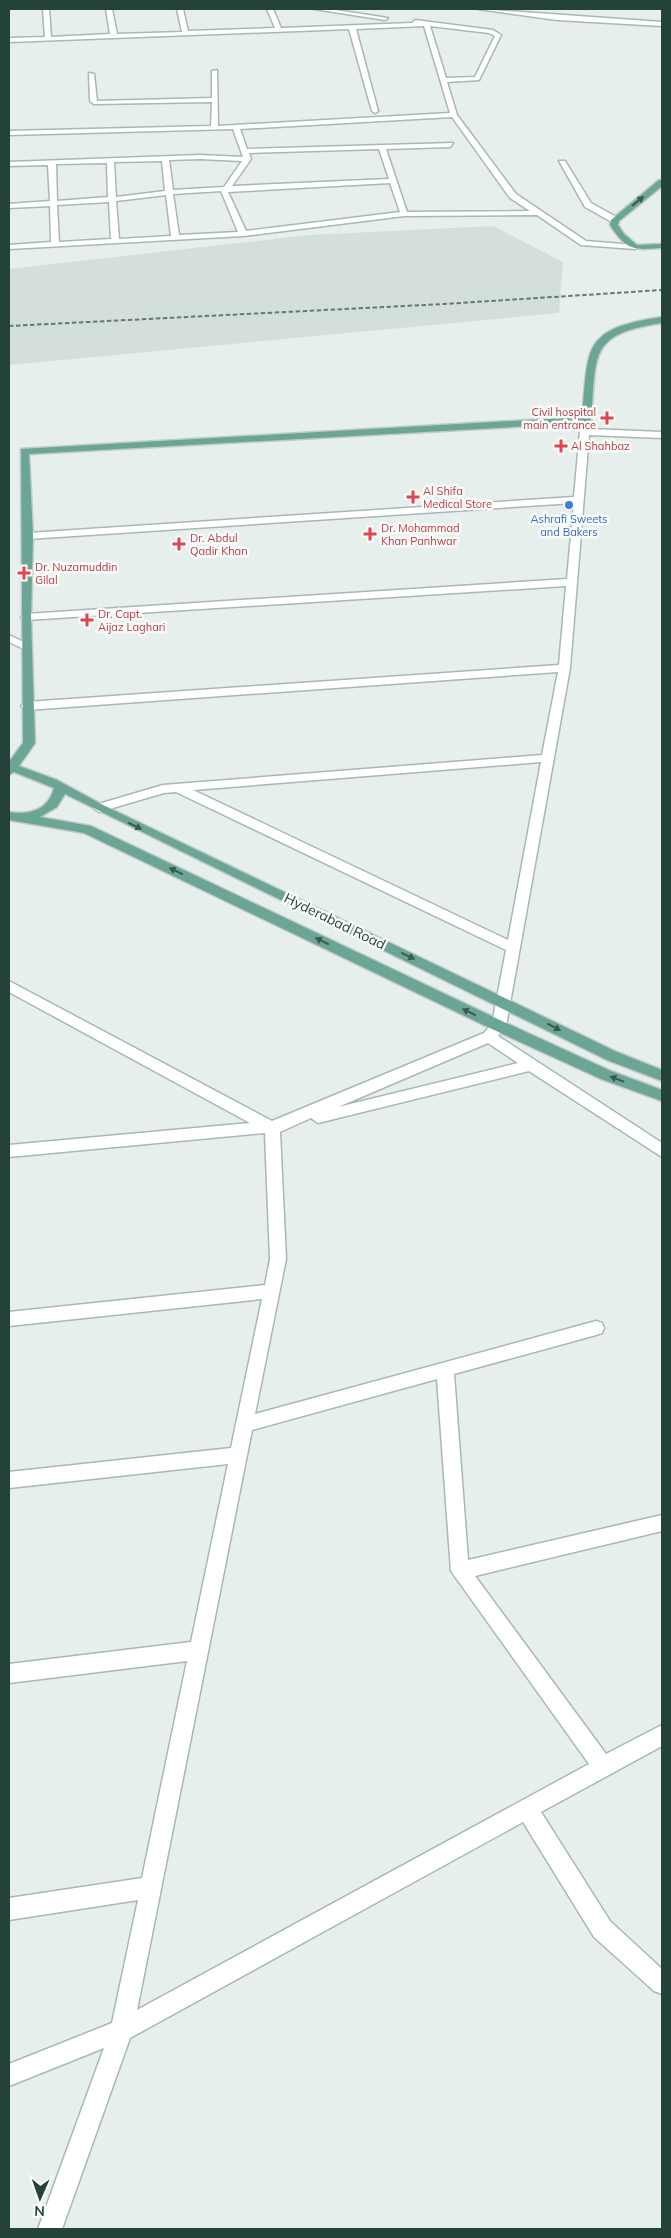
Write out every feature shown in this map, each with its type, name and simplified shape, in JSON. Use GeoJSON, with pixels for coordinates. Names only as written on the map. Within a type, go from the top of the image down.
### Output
{"type":"FeatureCollection","features":[{"type":"Feature","properties":{"kind":"main road"},"geometry":{"type":"LineString","coordinates":[[662,182],[615,220],[614,226],[634,247],[662,246]]}},
{"type":"Feature","properties":{"kind":"main road"},"geometry":{"type":"LineString","coordinates":[[10,768],[29,743],[26,647],[28,536],[20,451],[586,426],[593,353],[600,341],[619,330],[645,322],[662,320]]}},
{"type":"Feature","properties":{"kind":"main road","name":"Hyderabad Road"},"geometry":{"type":"LineString","coordinates":[[10,768],[53,783],[99,808],[504,1002],[612,1056],[662,1076]]}},
{"type":"Feature","properties":{"kind":"main road"},"geometry":{"type":"LineString","coordinates":[[9,823],[44,812],[58,800],[60,788]]}},
{"type":"Feature","properties":{"kind":"main road","name":"Hyderabad Road"},"geometry":{"type":"LineString","coordinates":[[9,816],[88,829],[494,1032],[662,1096]]}},
{"type":"Feature","properties":{"kind":"street"},"geometry":{"type":"LineString","coordinates":[[46,9],[48,38]]}},
{"type":"Feature","properties":{"kind":"street"},"geometry":{"type":"LineString","coordinates":[[110,9],[114,36]]}},
{"type":"Feature","properties":{"kind":"street"},"geometry":{"type":"LineString","coordinates":[[180,9],[185,33]]}},
{"type":"Feature","properties":{"kind":"street"},"geometry":{"type":"LineString","coordinates":[[270,9],[279,30]]}},
{"type":"Feature","properties":{"kind":"street"},"geometry":{"type":"LineString","coordinates":[[317,9],[491,31],[498,35],[477,79],[443,80]]}},
{"type":"Feature","properties":{"kind":"street"},"geometry":{"type":"LineString","coordinates":[[481,9],[557,18],[608,18],[662,24]]}},
{"type":"Feature","properties":{"kind":"street"},"geometry":{"type":"LineString","coordinates":[[9,40],[426,24]]}},
{"type":"Feature","properties":{"kind":"street"},"geometry":{"type":"LineString","coordinates":[[426,24],[454,115],[512,196],[584,243],[634,247]]}},
{"type":"Feature","properties":{"kind":"street"},"geometry":{"type":"LineString","coordinates":[[352,26],[376,111]]}},
{"type":"Feature","properties":{"kind":"street"},"geometry":{"type":"LineString","coordinates":[[215,70],[215,128]]}},
{"type":"Feature","properties":{"kind":"street"},"geometry":{"type":"LineString","coordinates":[[92,74],[93,101],[96,103],[215,100]]}},
{"type":"Feature","properties":{"kind":"street"},"geometry":{"type":"LineString","coordinates":[[9,133],[215,128],[454,115]]}},
{"type":"Feature","properties":{"kind":"street"},"geometry":{"type":"LineString","coordinates":[[236,127],[247,155]]}},
{"type":"Feature","properties":{"kind":"street"},"geometry":{"type":"LineString","coordinates":[[9,164],[450,145]]}},
{"type":"Feature","properties":{"kind":"street"},"geometry":{"type":"LineString","coordinates":[[382,147],[404,214]]}},
{"type":"Feature","properties":{"kind":"street"},"geometry":{"type":"LineString","coordinates":[[242,234],[224,192],[247,155]]}},
{"type":"Feature","properties":{"kind":"street"},"geometry":{"type":"LineString","coordinates":[[165,158],[175,238]]}},
{"type":"Feature","properties":{"kind":"street"},"geometry":{"type":"LineString","coordinates":[[110,160],[115,242]]}},
{"type":"Feature","properties":{"kind":"street"},"geometry":{"type":"LineString","coordinates":[[52,162],[55,245]]}},
{"type":"Feature","properties":{"kind":"street"},"geometry":{"type":"LineString","coordinates":[[562,164],[588,205],[615,220]]}},
{"type":"Feature","properties":{"kind":"street"},"geometry":{"type":"LineString","coordinates":[[9,206],[111,200],[168,192],[393,181]]}},
{"type":"Feature","properties":{"kind":"street"},"geometry":{"type":"LineString","coordinates":[[9,247],[242,234],[326,222],[404,214],[539,213]]}},
{"type":"Feature","properties":{"kind":"street"},"geometry":{"type":"LineString","coordinates":[[272,1128],[494,1032],[504,1002],[564,668],[586,426],[662,435]]}},
{"type":"Feature","properties":{"kind":"street"},"geometry":{"type":"LineString","coordinates":[[28,536],[579,500]]}},
{"type":"Feature","properties":{"kind":"street"},"geometry":{"type":"LineString","coordinates":[[26,617],[572,582]]}},
{"type":"Feature","properties":{"kind":"street"},"geometry":{"type":"LineString","coordinates":[[9,638],[26,647]]}},
{"type":"Feature","properties":{"kind":"street"},"geometry":{"type":"LineString","coordinates":[[27,706],[564,668]]}},
{"type":"Feature","properties":{"kind":"street"},"geometry":{"type":"LineString","coordinates":[[99,808],[163,790],[178,788],[548,758]]}},
{"type":"Feature","properties":{"kind":"street"},"geometry":{"type":"LineString","coordinates":[[178,788],[513,948]]}},
{"type":"Feature","properties":{"kind":"street"},"geometry":{"type":"LineString","coordinates":[[9,986],[272,1128]]}},
{"type":"Feature","properties":{"kind":"street"},"geometry":{"type":"LineString","coordinates":[[494,1032],[532,1065],[662,1151]]}},
{"type":"Feature","properties":{"kind":"street"},"geometry":{"type":"LineString","coordinates":[[9,1151],[272,1128],[532,1065]]}},
{"type":"Feature","properties":{"kind":"street"},"geometry":{"type":"LineString","coordinates":[[50,2229],[122,2030],[278,1259],[272,1128]]}},
{"type":"Feature","properties":{"kind":"street"},"geometry":{"type":"LineString","coordinates":[[9,1319],[271,1291]]}},
{"type":"Feature","properties":{"kind":"street"},"geometry":{"type":"LineString","coordinates":[[244,1424],[596,1328]]}},
{"type":"Feature","properties":{"kind":"street"},"geometry":{"type":"LineString","coordinates":[[445,1369],[460,1572],[603,1767]]}},
{"type":"Feature","properties":{"kind":"street"},"geometry":{"type":"LineString","coordinates":[[9,1480],[238,1455]]}},
{"type":"Feature","properties":{"kind":"street"},"geometry":{"type":"LineString","coordinates":[[460,1572],[662,1523]]}},
{"type":"Feature","properties":{"kind":"street"},"geometry":{"type":"LineString","coordinates":[[9,1673],[199,1650]]}},
{"type":"Feature","properties":{"kind":"street"},"geometry":{"type":"LineString","coordinates":[[9,2075],[122,2030],[662,1735]]}},
{"type":"Feature","properties":{"kind":"street"},"geometry":{"type":"LineString","coordinates":[[527,1809],[602,1929],[662,1983]]}},
{"type":"Feature","properties":{"kind":"street"},"geometry":{"type":"LineString","coordinates":[[9,1909],[150,1887]]}},
{"type":"Feature","properties":{"kind":"shaded area"},"geometry":{"type":"Polygon","coordinates":[[[493,226],[563,262],[559,313],[9,365],[9,269],[309,235],[493,226]]]}},
{"type":"Feature","properties":{"kind":"railway"},"geometry":{"type":"LineString","coordinates":[[9,326],[444,304],[662,290]]}},
{"type":"Feature","properties":{"kind":"place","name":"Civil hospital main entrance"},"geometry":{"type":"Point","coordinates":[607,418]}},
{"type":"Feature","properties":{"kind":"place","name":"Al Shahbaz"},"geometry":{"type":"Point","coordinates":[561,446]}},
{"type":"Feature","properties":{"kind":"place","name":"Al Shifa Medical Store"},"geometry":{"type":"Point","coordinates":[413,497]}},
{"type":"Feature","properties":{"kind":"place","name":"Ashrafi Sweets and Bakers"},"geometry":{"type":"Point","coordinates":[569,505]}},
{"type":"Feature","properties":{"kind":"place","name":"Dr. Mohammad Khan Panhwar"},"geometry":{"type":"Point","coordinates":[370,534]}},
{"type":"Feature","properties":{"kind":"place","name":"Dr. Abdul Qadir Khan"},"geometry":{"type":"Point","coordinates":[179,544]}},
{"type":"Feature","properties":{"kind":"place","name":"Dr. Nuzamuddin Gilal"},"geometry":{"type":"Point","coordinates":[24,573]}},
{"type":"Feature","properties":{"kind":"place","name":"Dr. Capt. Aijaz Laghari"},"geometry":{"type":"Point","coordinates":[87,620]}}]}
